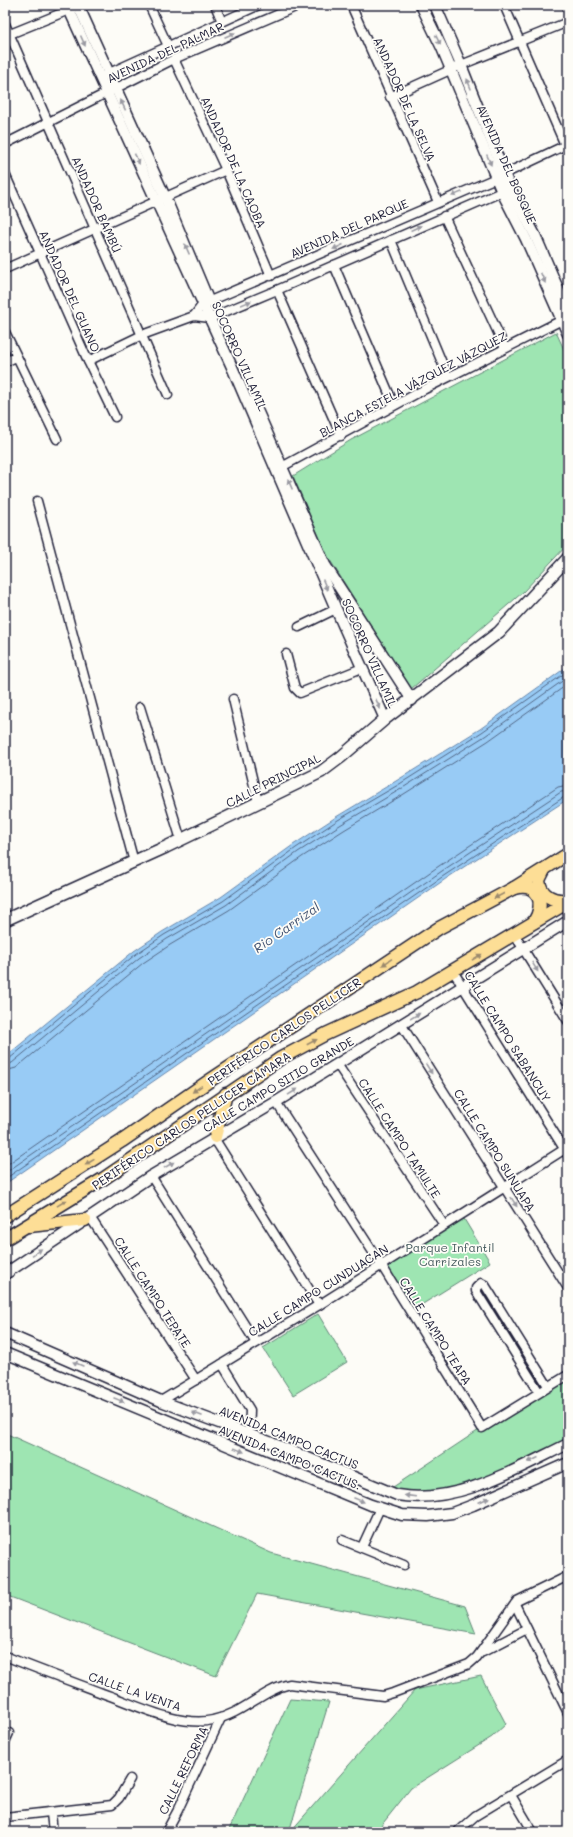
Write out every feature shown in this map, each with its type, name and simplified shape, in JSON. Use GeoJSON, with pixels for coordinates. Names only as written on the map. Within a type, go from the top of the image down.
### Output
{"type":"FeatureCollection","features":[{"type":"Feature","properties":{"kind":"main road","name":"CALLE PRINCIPAL"},"geometry":{"type":"LineString","coordinates":[[5,920],[134,862],[321,772],[341,757],[385,719],[412,700],[499,632],[568,558]]}},
{"type":"Feature","properties":{"kind":"main road","name":"PERIFÉRICO CARLOS PELLICER"},"geometry":{"type":"LineString","coordinates":[[5,1216],[122,1141],[209,1081],[439,928],[514,888],[568,854]]}},
{"type":"Feature","properties":{"kind":"main road"},"geometry":{"type":"LineString","coordinates":[[544,870],[539,880],[542,891],[553,899],[568,901]]}},
{"type":"Feature","properties":{"kind":"main road"},"geometry":{"type":"LineString","coordinates":[[514,888],[526,886],[534,891],[538,896],[540,901],[540,912],[534,922]]}},
{"type":"Feature","properties":{"kind":"main road","name":"PERIFÉRICO CARLOS PELLICER CÁMARA"},"geometry":{"type":"LineString","coordinates":[[5,1239],[103,1179],[226,1094],[282,1058],[326,1034],[417,992],[453,972],[568,901]]}},
{"type":"Feature","properties":{"kind":"main road"},"geometry":{"type":"LineString","coordinates":[[215,1138],[226,1094]]}},
{"type":"Feature","properties":{"kind":"main road"},"geometry":{"type":"LineString","coordinates":[[25,1226],[88,1219]]}},
{"type":"Feature","properties":{"kind":"street"},"geometry":{"type":"LineString","coordinates":[[149,5],[168,46]]}},
{"type":"Feature","properties":{"kind":"street"},"geometry":{"type":"LineString","coordinates":[[215,5],[222,22]]}},
{"type":"Feature","properties":{"kind":"street","name":"AVENIDA DEL PALMAR"},"geometry":{"type":"LineString","coordinates":[[104,75],[259,5]]}},
{"type":"Feature","properties":{"kind":"street","name":"AVENIDA DEL PALMAR"},"geometry":{"type":"LineString","coordinates":[[5,144],[174,59],[284,8],[300,5]]}},
{"type":"Feature","properties":{"kind":"street","name":"ANDADOR DE LA SELVA"},"geometry":{"type":"LineString","coordinates":[[351,5],[390,97],[438,202]]}},
{"type":"Feature","properties":{"kind":"street","name":"AVENIDA DEL BOSQUE"},"geometry":{"type":"LineString","coordinates":[[421,5],[501,176]]}},
{"type":"Feature","properties":{"kind":"street","name":"AVENIDA DEL BOSQUE"},"geometry":{"type":"LineString","coordinates":[[435,5],[461,65],[506,190],[535,235],[564,308],[568,334]]}},
{"type":"Feature","properties":{"kind":"street"},"geometry":{"type":"LineString","coordinates":[[504,5],[567,147]]}},
{"type":"Feature","properties":{"kind":"street"},"geometry":{"type":"LineString","coordinates":[[7,35],[73,7]]}},
{"type":"Feature","properties":{"kind":"street","name":"SOCORRO VILLAMIL"},"geometry":{"type":"LineString","coordinates":[[73,7],[161,199],[279,468],[325,564],[412,700]]}},
{"type":"Feature","properties":{"kind":"street"},"geometry":{"type":"LineString","coordinates":[[390,97],[451,69],[568,22]]}},
{"type":"Feature","properties":{"kind":"street","name":"ANDADOR BAMBÚ"},"geometry":{"type":"LineString","coordinates":[[5,24],[7,35],[48,123],[168,395]]}},
{"type":"Feature","properties":{"kind":"street","name":"ANDADOR DE LA CAOBA"},"geometry":{"type":"LineString","coordinates":[[174,59],[226,170],[271,276]]}},
{"type":"Feature","properties":{"kind":"street","name":"AVENIDA DEL PARQUE"},"geometry":{"type":"LineString","coordinates":[[206,303],[567,147]]}},
{"type":"Feature","properties":{"kind":"street"},"geometry":{"type":"LineString","coordinates":[[5,269],[226,170]]}},
{"type":"Feature","properties":{"kind":"street","name":"ANDADOR DEL GUANO"},"geometry":{"type":"LineString","coordinates":[[5,174],[88,361],[115,417]]}},
{"type":"Feature","properties":{"kind":"street"},"geometry":{"type":"LineString","coordinates":[[88,361],[142,335],[194,316],[212,317],[506,190]]}},
{"type":"Feature","properties":{"kind":"street"},"geometry":{"type":"LineString","coordinates":[[444,216],[505,348]]}},
{"type":"Feature","properties":{"kind":"street"},"geometry":{"type":"LineString","coordinates":[[391,240],[448,377]]}},
{"type":"Feature","properties":{"kind":"street"},"geometry":{"type":"LineString","coordinates":[[334,265],[394,406]]}},
{"type":"Feature","properties":{"kind":"street"},"geometry":{"type":"LineString","coordinates":[[277,290],[340,436]]}},
{"type":"Feature","properties":{"kind":"street"},"geometry":{"type":"LineString","coordinates":[[194,316],[206,303]]}},
{"type":"Feature","properties":{"kind":"street","name":"BLANCA ESTELA VÁZQUEZ VÁZQUEZ"},"geometry":{"type":"LineString","coordinates":[[279,468],[505,348],[564,308]]}},
{"type":"Feature","properties":{"kind":"street"},"geometry":{"type":"LineString","coordinates":[[5,332],[57,440]]}},
{"type":"Feature","properties":{"kind":"street"},"geometry":{"type":"LineString","coordinates":[[5,362],[16,357]]}},
{"type":"Feature","properties":{"kind":"street","name":"SOCORRO VILLAMIL"},"geometry":{"type":"LineString","coordinates":[[279,468],[336,610],[385,719]]}},
{"type":"Feature","properties":{"kind":"street"},"geometry":{"type":"LineString","coordinates":[[37,501],[134,862]]}},
{"type":"Feature","properties":{"kind":"street"},"geometry":{"type":"LineString","coordinates":[[298,627],[336,610]]}},
{"type":"Feature","properties":{"kind":"street"},"geometry":{"type":"LineString","coordinates":[[286,654],[295,688],[300,693],[362,668]]}},
{"type":"Feature","properties":{"kind":"street"},"geometry":{"type":"LineString","coordinates":[[233,699],[258,802]]}},
{"type":"Feature","properties":{"kind":"street"},"geometry":{"type":"LineString","coordinates":[[140,707],[180,840]]}},
{"type":"Feature","properties":{"kind":"street","name":"CALLE CAMPO SITIO GRANDE"},"geometry":{"type":"LineString","coordinates":[[5,1274],[150,1176],[276,1102],[568,921]]}},
{"type":"Feature","properties":{"kind":"street"},"geometry":{"type":"LineString","coordinates":[[514,934],[568,1021]]}},
{"type":"Feature","properties":{"kind":"street","name":"CALLE CAMPO SABANCUY"},"geometry":{"type":"LineString","coordinates":[[453,972],[567,1150]]}},
{"type":"Feature","properties":{"kind":"street","name":"CALLE CAMPO SUNUAPA"},"geometry":{"type":"LineString","coordinates":[[401,1024],[568,1288]]}},
{"type":"Feature","properties":{"kind":"street","name":"CALLE CAMPO TAMULTE"},"geometry":{"type":"LineString","coordinates":[[337,1064],[444,1225]]}},
{"type":"Feature","properties":{"kind":"street","name":"CALLE CAMPO TEAPA"},"geometry":{"type":"LineString","coordinates":[[276,1102],[382,1266],[482,1428],[568,1375]]}},
{"type":"Feature","properties":{"kind":"street"},"geometry":{"type":"LineString","coordinates":[[215,1138],[319,1305]]}},
{"type":"Feature","properties":{"kind":"street","name":"CALLE CAMPO CUNDUACAN"},"geometry":{"type":"LineString","coordinates":[[162,1401],[382,1266],[504,1187],[567,1150]]}},
{"type":"Feature","properties":{"kind":"street"},"geometry":{"type":"LineString","coordinates":[[150,1176],[256,1343]]}},
{"type":"Feature","properties":{"kind":"street","name":"CALLE CAMPO TEPATE"},"geometry":{"type":"LineString","coordinates":[[88,1219],[196,1380]]}},
{"type":"Feature","properties":{"kind":"street"},"geometry":{"type":"LineString","coordinates":[[539,1392],[476,1291],[476,1288],[479,1285],[485,1284],[548,1386]]}},
{"type":"Feature","properties":{"kind":"street","name":"AVENIDA CAMPO CACTUS"},"geometry":{"type":"LineString","coordinates":[[5,1333],[162,1401],[249,1434],[397,1494],[418,1497],[440,1496],[470,1488],[568,1444]]}},
{"type":"Feature","properties":{"kind":"street","name":"AVENIDA CAMPO CACTUS."},"geometry":{"type":"LineString","coordinates":[[5,1353],[380,1508],[402,1515],[428,1516],[452,1513],[568,1463]]}},
{"type":"Feature","properties":{"kind":"street"},"geometry":{"type":"LineString","coordinates":[[222,1364],[250,1410],[249,1434]]}},
{"type":"Feature","properties":{"kind":"street"},"geometry":{"type":"LineString","coordinates":[[362,1547],[380,1508]]}},
{"type":"Feature","properties":{"kind":"street"},"geometry":{"type":"LineString","coordinates":[[342,1540],[404,1565]]}},
{"type":"Feature","properties":{"kind":"street","name":"CALLE LA VENTA"},"geometry":{"type":"LineString","coordinates":[[5,1656],[179,1720],[206,1722],[222,1718],[245,1708],[276,1688],[290,1684],[383,1696],[393,1694],[463,1668],[474,1661],[515,1604],[568,1576]]}},
{"type":"Feature","properties":{"kind":"street"},"geometry":{"type":"LineString","coordinates":[[515,1604],[568,1713]]}},
{"type":"Feature","properties":{"kind":"street"},"geometry":{"type":"LineString","coordinates":[[480,1653],[527,1628]]}},
{"type":"Feature","properties":{"kind":"street","name":"CALLE REFORMA"},"geometry":{"type":"LineString","coordinates":[[166,1832],[184,1799],[222,1718]]}},
{"type":"Feature","properties":{"kind":"street"},"geometry":{"type":"LineString","coordinates":[[5,1742],[9,1733]]}},
{"type":"Feature","properties":{"kind":"street"},"geometry":{"type":"LineString","coordinates":[[457,1832],[475,1816],[568,1760]]}},
{"type":"Feature","properties":{"kind":"street"},"geometry":{"type":"LineString","coordinates":[[5,1817],[112,1806],[119,1798],[130,1780]]}},
{"type":"Feature","properties":{"kind":"street"},"geometry":{"type":"LineString","coordinates":[[511,1795],[533,1832]]}},
{"type":"Feature","properties":{"kind":"street"},"geometry":{"type":"LineString","coordinates":[[51,1813],[53,1832]]}},
{"type":"Feature","properties":{"kind":"green space"},"geometry":{"type":"Polygon","coordinates":[[[556,332],[568,358],[568,544],[523,592],[411,689],[328,557],[293,476],[351,440],[556,332]]]}},
{"type":"Feature","properties":{"kind":"green space","name":"Parque Infantil Carrizales"},"geometry":{"type":"Polygon","coordinates":[[[461,1214],[490,1262],[410,1312],[382,1266],[461,1214]]]}},
{"type":"Feature","properties":{"kind":"green space"},"geometry":{"type":"Polygon","coordinates":[[[318,1314],[347,1362],[293,1395],[263,1348],[318,1314]]]}},
{"type":"Feature","properties":{"kind":"green space"},"geometry":{"type":"Polygon","coordinates":[[[568,1375],[568,1443],[452,1494],[387,1491],[482,1428],[568,1375]]]}},
{"type":"Feature","properties":{"kind":"green space"},"geometry":{"type":"Polygon","coordinates":[[[5,1433],[271,1553],[465,1606],[476,1634],[257,1594],[216,1676],[5,1595],[5,1433]]]}},
{"type":"Feature","properties":{"kind":"green space"},"geometry":{"type":"Polygon","coordinates":[[[481,1676],[506,1724],[492,1737],[411,1788],[376,1832],[290,1832],[415,1690],[481,1676]]]}},
{"type":"Feature","properties":{"kind":"green space"},"geometry":{"type":"Polygon","coordinates":[[[290,1699],[329,1702],[289,1832],[228,1832],[290,1699]]]}},
{"type":"Feature","properties":{"kind":"water","name":"Rio Carrizal"},"geometry":{"type":"Polygon","coordinates":[[[568,666],[568,799],[447,878],[5,1184],[5,1057],[134,951],[162,932],[221,897],[293,845],[336,817],[480,729],[568,666]]]}}]}
